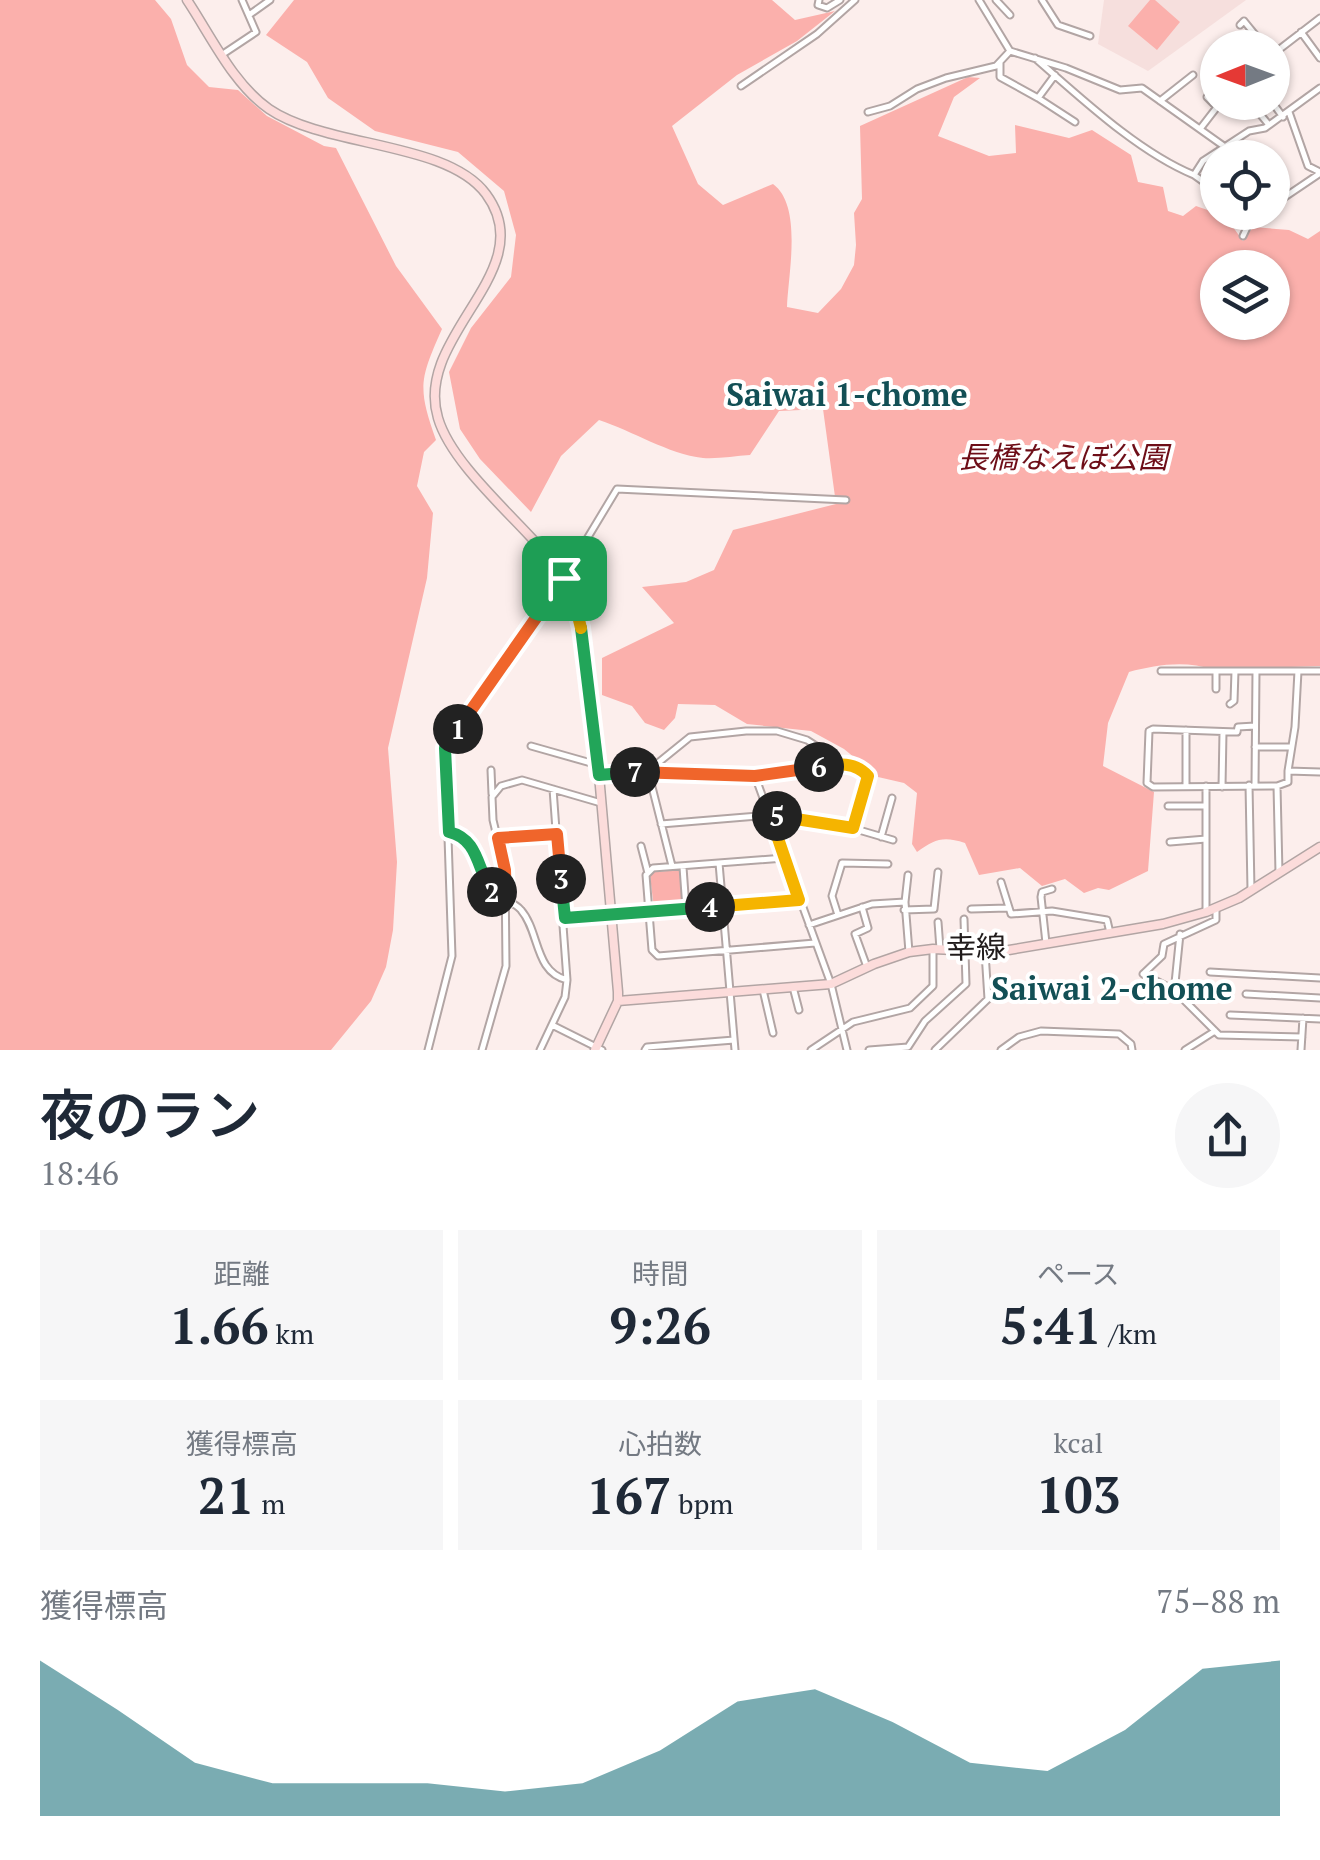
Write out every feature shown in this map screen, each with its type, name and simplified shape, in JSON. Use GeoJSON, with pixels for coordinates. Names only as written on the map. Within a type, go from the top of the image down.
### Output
{"type":"FeatureCollection","features":[{"type":"Feature","properties":{"kind":"street"},"geometry":{"type":"LineString","coordinates":[[187,0],[254,96],[288,120],[310,130],[348,137],[460,171],[485,192],[497,216],[498,256],[486,284],[440,361],[434,387],[436,414],[448,442],[564,578],[574,600],[582,636],[602,803],[618,1000],[598,1049],[552,1025]]}},
{"type":"Feature","properties":{"kind":"street"},"geometry":{"type":"LineString","coordinates":[[223,54],[256,32],[242,0]]}},
{"type":"Feature","properties":{"kind":"street"},"geometry":{"type":"LineString","coordinates":[[250,15],[270,0]]}},
{"type":"Feature","properties":{"kind":"street"},"geometry":{"type":"LineString","coordinates":[[819,0],[818,5],[826,8],[840,0]]}},
{"type":"Feature","properties":{"kind":"street"},"geometry":{"type":"LineString","coordinates":[[742,86],[817,34],[855,0]]}},
{"type":"Feature","properties":{"kind":"street"},"geometry":{"type":"LineString","coordinates":[[979,0],[1010,51],[1120,90],[1142,88],[1216,140]]}},
{"type":"Feature","properties":{"kind":"street"},"geometry":{"type":"LineString","coordinates":[[996,0],[1010,15]]}},
{"type":"Feature","properties":{"kind":"street"},"geometry":{"type":"LineString","coordinates":[[1043,0],[1058,26],[1090,36]]}},
{"type":"Feature","properties":{"kind":"street"},"geometry":{"type":"LineString","coordinates":[[1290,41],[1320,18]]}},
{"type":"Feature","properties":{"kind":"street"},"geometry":{"type":"LineString","coordinates":[[1240,25],[1244,22],[1251,30]]}},
{"type":"Feature","properties":{"kind":"street"},"geometry":{"type":"LineString","coordinates":[[1302,32],[1320,58]]}},
{"type":"Feature","properties":{"kind":"street"},"geometry":{"type":"LineString","coordinates":[[868,112],[890,106],[946,78],[1000,63],[1010,51]]}},
{"type":"Feature","properties":{"kind":"street"},"geometry":{"type":"LineString","coordinates":[[1035,58],[1166,161],[1200,179]]}},
{"type":"Feature","properties":{"kind":"street"},"geometry":{"type":"LineString","coordinates":[[1000,63],[1000,77],[1075,122]]}},
{"type":"Feature","properties":{"kind":"street"},"geometry":{"type":"LineString","coordinates":[[1038,98],[1054,75]]}},
{"type":"Feature","properties":{"kind":"street"},"geometry":{"type":"LineString","coordinates":[[1160,101],[1192,75]]}},
{"type":"Feature","properties":{"kind":"street"},"geometry":{"type":"LineString","coordinates":[[1290,111],[1320,88]]}},
{"type":"Feature","properties":{"kind":"street"},"geometry":{"type":"LineString","coordinates":[[1200,129],[1207,120]]}},
{"type":"Feature","properties":{"kind":"street"},"geometry":{"type":"LineString","coordinates":[[1265,120],[1270,126]]}},
{"type":"Feature","properties":{"kind":"street"},"geometry":{"type":"LineString","coordinates":[[1235,140],[1278,120]]}},
{"type":"Feature","properties":{"kind":"street"},"geometry":{"type":"LineString","coordinates":[[1289,120],[1308,166],[1320,173],[1290,193]]}},
{"type":"Feature","properties":{"kind":"street"},"geometry":{"type":"LineString","coordinates":[[1194,175],[1200,166]]}},
{"type":"Feature","properties":{"kind":"street"},"geometry":{"type":"LineString","coordinates":[[1243,236],[1246,230]]}},
{"type":"Feature","properties":{"kind":"street"},"geometry":{"type":"LineString","coordinates":[[428,1050],[452,956],[445,748],[564,578],[618,489],[846,500]]}},
{"type":"Feature","properties":{"kind":"street"},"geometry":{"type":"LineString","coordinates":[[1161,670],[1320,671]]}},
{"type":"Feature","properties":{"kind":"street"},"geometry":{"type":"LineString","coordinates":[[1216,671],[1216,689]]}},
{"type":"Feature","properties":{"kind":"street"},"geometry":{"type":"LineString","coordinates":[[1230,704],[1234,701],[1236,671]]}},
{"type":"Feature","properties":{"kind":"street"},"geometry":{"type":"LineString","coordinates":[[1251,890],[1256,671]]}},
{"type":"Feature","properties":{"kind":"street"},"geometry":{"type":"LineString","coordinates":[[1255,726],[1238,726],[1237,732],[1149,731],[1147,783],[1153,787],[1222,787],[1278,786],[1288,782],[1298,671]]}},
{"type":"Feature","properties":{"kind":"street"},"geometry":{"type":"LineString","coordinates":[[1186,730],[1186,786]]}},
{"type":"Feature","properties":{"kind":"street"},"geometry":{"type":"LineString","coordinates":[[648,771],[690,737],[777,731],[807,740],[868,776],[853,828]]}},
{"type":"Feature","properties":{"kind":"street"},"geometry":{"type":"LineString","coordinates":[[1222,787],[1223,732]]}},
{"type":"Feature","properties":{"kind":"street"},"geometry":{"type":"LineString","coordinates":[[531,746],[598,770],[755,776],[843,763]]}},
{"type":"Feature","properties":{"kind":"street"},"geometry":{"type":"LineString","coordinates":[[1255,747],[1290,747]]}},
{"type":"Feature","properties":{"kind":"street"},"geometry":{"type":"LineString","coordinates":[[482,1050],[506,966],[505,870],[491,770]]}},
{"type":"Feature","properties":{"kind":"street"},"geometry":{"type":"LineString","coordinates":[[648,771],[672,866]]}},
{"type":"Feature","properties":{"kind":"street"},"geometry":{"type":"LineString","coordinates":[[1288,771],[1320,772]]}},
{"type":"Feature","properties":{"kind":"street"},"geometry":{"type":"LineString","coordinates":[[755,776],[832,984],[847,1050]]}},
{"type":"Feature","properties":{"kind":"street"},"geometry":{"type":"LineString","coordinates":[[492,797],[512,780],[602,803]]}},
{"type":"Feature","properties":{"kind":"street"},"geometry":{"type":"LineString","coordinates":[[1206,786],[1206,912]]}},
{"type":"Feature","properties":{"kind":"street"},"geometry":{"type":"LineString","coordinates":[[1278,786],[1278,872]]}},
{"type":"Feature","properties":{"kind":"street"},"geometry":{"type":"LineString","coordinates":[[540,1050],[564,998],[567,980],[553,789]]}},
{"type":"Feature","properties":{"kind":"street"},"geometry":{"type":"LineString","coordinates":[[881,837],[892,798]]}},
{"type":"Feature","properties":{"kind":"street"},"geometry":{"type":"LineString","coordinates":[[1168,806],[1206,806]]}},
{"type":"Feature","properties":{"kind":"street"},"geometry":{"type":"LineString","coordinates":[[661,824],[770,815],[853,828],[893,840]]}},
{"type":"Feature","properties":{"kind":"street"},"geometry":{"type":"LineString","coordinates":[[449,832],[471,844],[488,889],[522,911],[550,972],[567,980]]}},
{"type":"Feature","properties":{"kind":"street"},"geometry":{"type":"LineString","coordinates":[[498,838],[557,834]]}},
{"type":"Feature","properties":{"kind":"street"},"geometry":{"type":"LineString","coordinates":[[1170,842],[1206,840]]}},
{"type":"Feature","properties":{"kind":"street"},"geometry":{"type":"LineString","coordinates":[[641,846],[648,872],[652,950],[658,956],[815,943]]}},
{"type":"Feature","properties":{"kind":"street","name":"幸線"},"geometry":{"type":"LineString","coordinates":[[618,1000],[832,984],[909,952],[985,952],[1174,922],[1216,908],[1320,847]]}},
{"type":"Feature","properties":{"kind":"street"},"geometry":{"type":"LineString","coordinates":[[648,872],[672,866],[784,858]]}},
{"type":"Feature","properties":{"kind":"street"},"geometry":{"type":"LineString","coordinates":[[719,863],[735,1050]]}},
{"type":"Feature","properties":{"kind":"street"},"geometry":{"type":"LineString","coordinates":[[838,915],[832,896],[842,863],[888,864]]}},
{"type":"Feature","properties":{"kind":"street"},"geometry":{"type":"LineString","coordinates":[[683,866],[686,909]]}},
{"type":"Feature","properties":{"kind":"street"},"geometry":{"type":"LineString","coordinates":[[809,925],[862,907],[934,909],[938,872]]}},
{"type":"Feature","properties":{"kind":"street"},"geometry":{"type":"LineString","coordinates":[[908,876],[905,906],[909,952]]}},
{"type":"Feature","properties":{"kind":"street"},"geometry":{"type":"LineString","coordinates":[[1001,882],[1011,914],[1044,911],[1107,920],[1110,933]]}},
{"type":"Feature","properties":{"kind":"street"},"geometry":{"type":"LineString","coordinates":[[1046,943],[1042,892],[1052,889]]}},
{"type":"Feature","properties":{"kind":"street"},"geometry":{"type":"LineString","coordinates":[[565,918],[799,900]]}},
{"type":"Feature","properties":{"kind":"street"},"geometry":{"type":"LineString","coordinates":[[862,907],[868,928],[855,934],[867,967]]}},
{"type":"Feature","properties":{"kind":"street"},"geometry":{"type":"LineString","coordinates":[[971,909],[1008,908]]}},
{"type":"Feature","properties":{"kind":"street"},"geometry":{"type":"LineString","coordinates":[[1216,908],[1216,920],[1164,944],[1162,956],[1143,974],[1174,990],[1219,1036],[1302,1037]]}},
{"type":"Feature","properties":{"kind":"street"},"geometry":{"type":"LineString","coordinates":[[869,1050],[908,1048],[925,1021],[966,984],[964,919]]}},
{"type":"Feature","properties":{"kind":"street"},"geometry":{"type":"LineString","coordinates":[[812,1050],[841,1028],[910,1008],[933,986],[938,922]]}},
{"type":"Feature","properties":{"kind":"street"},"geometry":{"type":"LineString","coordinates":[[1175,983],[1180,934]]}},
{"type":"Feature","properties":{"kind":"street"},"geometry":{"type":"LineString","coordinates":[[936,1050],[988,999],[985,952]]}},
{"type":"Feature","properties":{"kind":"street"},"geometry":{"type":"LineString","coordinates":[[1210,972],[1320,978]]}},
{"type":"Feature","properties":{"kind":"street"},"geometry":{"type":"LineString","coordinates":[[793,988],[799,1010]]}},
{"type":"Feature","properties":{"kind":"street"},"geometry":{"type":"LineString","coordinates":[[763,990],[773,1034]]}},
{"type":"Feature","properties":{"kind":"street"},"geometry":{"type":"LineString","coordinates":[[1246,994],[1320,998]]}},
{"type":"Feature","properties":{"kind":"street"},"geometry":{"type":"LineString","coordinates":[[1230,1014],[1320,1019]]}},
{"type":"Feature","properties":{"kind":"street"},"geometry":{"type":"LineString","coordinates":[[1301,1050],[1303,1018]]}},
{"type":"Feature","properties":{"kind":"street"},"geometry":{"type":"LineString","coordinates":[[1002,1050],[1019,1036],[1042,1031],[1118,1034],[1131,1044],[1132,1050]]}},
{"type":"Feature","properties":{"kind":"street"},"geometry":{"type":"LineString","coordinates":[[1186,1050],[1215,1031]]}},
{"type":"Feature","properties":{"kind":"street"},"geometry":{"type":"LineString","coordinates":[[645,1050],[734,1040]]}},
{"type":"Feature","properties":{"kind":"shaded area"},"geometry":{"type":"Polygon","coordinates":[[[1104,0],[1246,0],[1148,71],[1098,44],[1104,0]]]}},
{"type":"Feature","properties":{"kind":"green space"},"geometry":{"type":"Polygon","coordinates":[[[0,0],[155,0],[171,19],[187,65],[209,87],[238,90],[267,116],[324,146],[336,148],[396,266],[442,329],[424,383],[436,440],[424,452],[417,486],[433,513],[427,578],[388,748],[397,862],[393,930],[386,967],[371,1001],[331,1050],[0,1050],[0,0]]]}},
{"type":"Feature","properties":{"kind":"green space","name":"長橋なえぼ公園"},"geometry":{"type":"Polygon","coordinates":[[[294,0],[772,0],[795,20],[835,11],[797,41],[737,75],[672,126],[698,184],[723,205],[773,184],[782,194],[788,208],[792,242],[787,307],[818,313],[841,289],[854,265],[854,213],[862,199],[860,126],[968,77],[980,78],[954,97],[938,136],[989,156],[1016,153],[1015,125],[1069,138],[1092,130],[1131,155],[1138,182],[1163,187],[1168,211],[1183,216],[1196,206],[1200,207],[1200,230],[1235,230],[1243,241],[1251,230],[1289,230],[1308,239],[1320,231],[1320,666],[1213,670],[1171,665],[1129,672],[1108,723],[1103,766],[1154,792],[1148,871],[1109,890],[1098,888],[1084,893],[1065,879],[1042,886],[1020,868],[979,875],[965,843],[957,841],[940,840],[917,852],[912,844],[917,793],[904,783],[878,777],[844,749],[811,731],[747,724],[715,705],[678,704],[675,718],[664,730],[645,723],[632,706],[602,695],[602,658],[674,623],[642,587],[686,582],[714,570],[733,530],[836,504],[823,409],[779,411],[750,455],[715,458],[677,452],[599,420],[561,456],[531,512],[480,459],[460,429],[449,372],[471,328],[511,277],[516,235],[504,191],[458,152],[375,131],[328,98],[307,62],[266,35],[294,0]]]}},
{"type":"Feature","properties":{"kind":"green space"},"geometry":{"type":"Polygon","coordinates":[[[1150,0],[1180,22],[1157,50],[1128,26],[1150,0]]]}},
{"type":"Feature","properties":{"kind":"green space"},"geometry":{"type":"Polygon","coordinates":[[[681,870],[682,905],[654,908],[650,876],[654,872],[681,870]]]}},
{"type":"Feature","properties":{"kind":"district","name":"Saiwai 1-chome"},"geometry":{"type":"Point","coordinates":[847,395]}},
{"type":"Feature","properties":{"kind":"district","name":"Saiwai 2-chome"},"geometry":{"type":"Point","coordinates":[1112,989]}},
{"type":"Feature","properties":{"kind":"route"},"geometry":{"type":"LineString","coordinates":[[564,578],[574,600],[582,636],[599,775],[648,771],[755,776],[843,763],[866,772],[868,781],[853,828],[770,815],[799,900],[565,918],[557,834],[498,838],[506,900],[488,889],[471,844],[449,832],[445,748],[564,578]]}}]}
